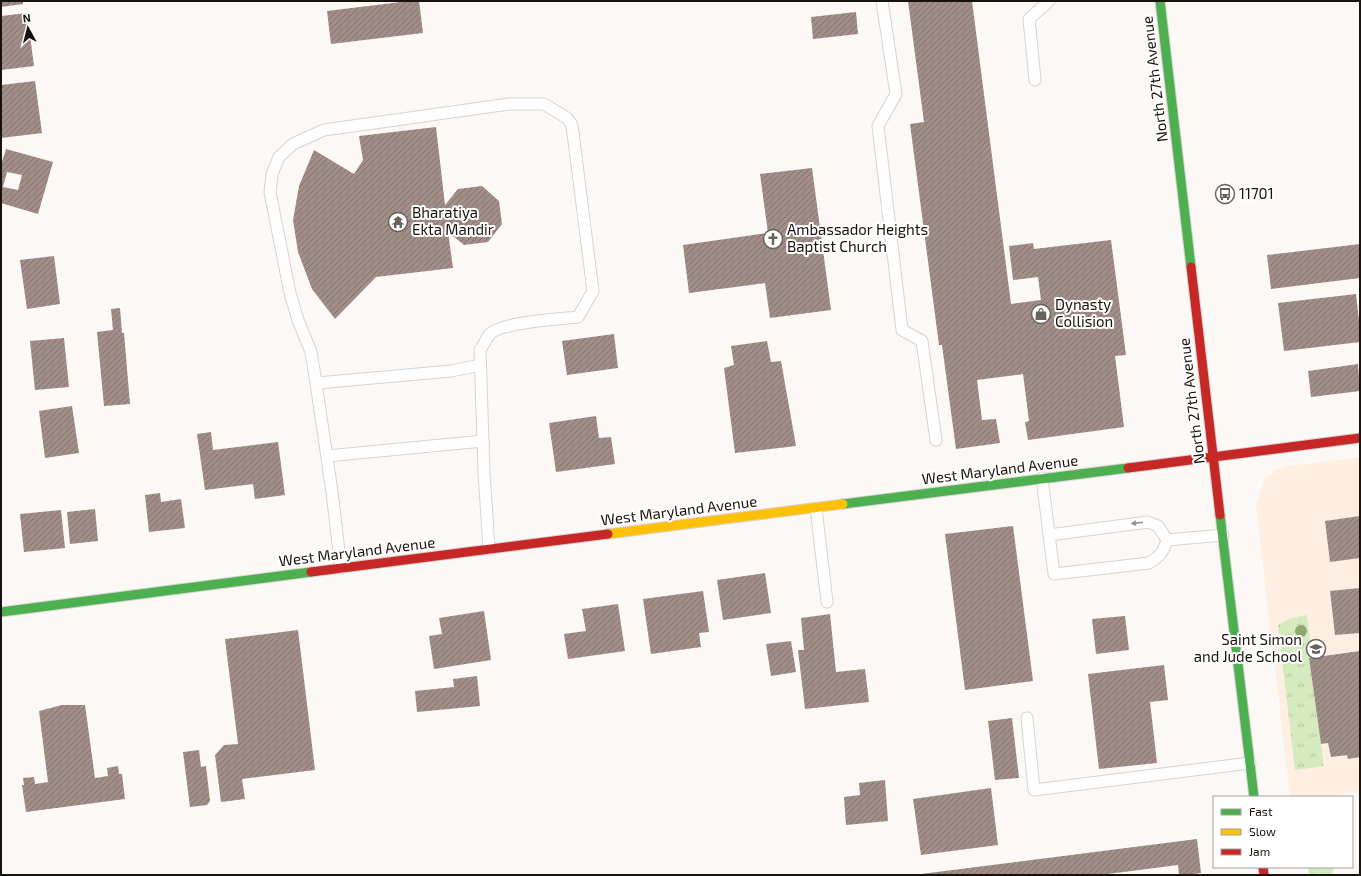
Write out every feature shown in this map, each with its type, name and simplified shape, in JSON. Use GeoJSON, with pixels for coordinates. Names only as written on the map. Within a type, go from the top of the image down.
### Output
{"type":"FeatureCollection","features":[{"type":"Feature","properties":{"kind":"street","name":"North 27th Avenue"},"geometry":{"type":"LineString","coordinates":[[1160,1],[1254,796]]}},
{"type":"Feature","properties":{"kind":"street","name":"West Maryland Avenue"},"geometry":{"type":"LineString","coordinates":[[1,612],[1360,438]]}},
{"type":"Feature","properties":{"kind":"lane"},"geometry":{"type":"LineString","coordinates":[[882,1],[896,94],[878,126],[902,330],[922,341],[936,440]]}},
{"type":"Feature","properties":{"kind":"lane"},"geometry":{"type":"LineString","coordinates":[[1034,80],[1029,19],[1049,1]]}},
{"type":"Feature","properties":{"kind":"lane"},"geometry":{"type":"LineString","coordinates":[[341,568],[317,383],[310,352],[290,293],[270,192],[272,174],[279,157],[293,144],[324,130],[509,104],[544,104],[567,118],[572,125],[594,291],[578,317],[522,323],[502,328],[490,334],[480,350],[488,549]]}},
{"type":"Feature","properties":{"kind":"lane"},"geometry":{"type":"LineString","coordinates":[[317,383],[451,371],[480,365]]}},
{"type":"Feature","properties":{"kind":"lane"},"geometry":{"type":"LineString","coordinates":[[327,456],[483,441]]}},
{"type":"Feature","properties":{"kind":"lane"},"geometry":{"type":"LineString","coordinates":[[1042,478],[1049,535],[1054,574],[1149,563],[1164,552],[1167,540],[1158,526],[1148,522],[1049,535]]}},
{"type":"Feature","properties":{"kind":"lane"},"geometry":{"type":"LineString","coordinates":[[816,508],[827,602]]}},
{"type":"Feature","properties":{"kind":"lane"},"geometry":{"type":"LineString","coordinates":[[1167,540],[1223,535]]}},
{"type":"Feature","properties":{"kind":"lane"},"geometry":{"type":"LineString","coordinates":[[1027,718],[1034,790],[1250,763]]}},
{"type":"Feature","properties":{"kind":"shaded area","name":"Saint Simon and Jude School"},"geometry":{"type":"Polygon","coordinates":[[[1360,457],[1360,792],[1331,796],[1290,796],[1256,506],[1264,481],[1275,470],[1289,466],[1360,457]]]}},
{"type":"Feature","properties":{"kind":"green space"},"geometry":{"type":"Polygon","coordinates":[[[1307,615],[1312,657],[1309,658],[1324,766],[1295,770],[1278,625],[1289,619],[1307,615]]]}},
{"type":"Feature","properties":{"kind":"green space"},"geometry":{"type":"Polygon","coordinates":[[[1308,868],[1334,868],[1332,875],[1309,875],[1308,868]]]}},
{"type":"Feature","properties":{"kind":"building"},"geometry":{"type":"Polygon","coordinates":[[[1,1],[23,1],[23,4],[1,7],[1,1]]]}},
{"type":"Feature","properties":{"kind":"building"},"geometry":{"type":"Polygon","coordinates":[[[419,1],[423,33],[331,44],[327,11],[419,1]]]}},
{"type":"Feature","properties":{"kind":"building"},"geometry":{"type":"Polygon","coordinates":[[[908,1],[972,1],[1011,304],[1041,300],[1038,277],[1013,280],[1009,246],[1033,243],[1034,249],[1111,240],[1126,355],[1115,356],[1124,427],[1028,440],[1025,422],[1029,421],[1023,374],[977,380],[982,420],[996,419],[1000,443],[956,449],[942,345],[939,345],[910,124],[924,122],[908,1]]]}},
{"type":"Feature","properties":{"kind":"building"},"geometry":{"type":"Polygon","coordinates":[[[856,12],[858,34],[813,39],[811,17],[856,12]]]}},
{"type":"Feature","properties":{"kind":"building"},"geometry":{"type":"Polygon","coordinates":[[[27,13],[34,66],[1,70],[1,16],[27,13]]]}},
{"type":"Feature","properties":{"kind":"building"},"geometry":{"type":"Polygon","coordinates":[[[35,81],[42,133],[1,138],[1,85],[35,81]]]}},
{"type":"Feature","properties":{"kind":"building","name":"Bharatiya Ekta Mandir"},"geometry":{"type":"Polygon","coordinates":[[[436,127],[445,205],[458,189],[482,186],[499,201],[502,224],[488,242],[464,245],[448,232],[453,268],[376,277],[335,319],[312,289],[298,252],[293,220],[299,186],[314,150],[354,174],[363,160],[359,136],[436,127]]]}},
{"type":"Feature","properties":{"kind":"building"},"geometry":{"type":"Polygon","coordinates":[[[6,149],[53,162],[38,214],[1,203],[1,165],[6,149]],[[7,172],[3,187],[18,190],[22,175],[7,172]]]}},
{"type":"Feature","properties":{"kind":"building","name":"Ambassador Heights Baptist Church"},"geometry":{"type":"Polygon","coordinates":[[[812,168],[831,310],[770,318],[765,283],[689,293],[683,245],[768,233],[760,174],[812,168]]]}},
{"type":"Feature","properties":{"kind":"building"},"geometry":{"type":"Polygon","coordinates":[[[1226,190],[1228,202],[1224,202],[1222,191],[1226,190]]]}},
{"type":"Feature","properties":{"kind":"building"},"geometry":{"type":"Polygon","coordinates":[[[1360,244],[1360,278],[1271,289],[1267,255],[1360,244]]]}},
{"type":"Feature","properties":{"kind":"building"},"geometry":{"type":"Polygon","coordinates":[[[54,256],[60,304],[27,309],[20,260],[54,256]]]}},
{"type":"Feature","properties":{"kind":"building"},"geometry":{"type":"Polygon","coordinates":[[[1356,294],[1360,342],[1284,351],[1278,303],[1356,294]]]}},
{"type":"Feature","properties":{"kind":"building"},"geometry":{"type":"Polygon","coordinates":[[[120,308],[122,333],[124,333],[130,404],[104,406],[97,332],[113,330],[111,309],[120,308]]]}},
{"type":"Feature","properties":{"kind":"building"},"geometry":{"type":"Polygon","coordinates":[[[614,334],[618,368],[567,375],[562,341],[614,334]]]}},
{"type":"Feature","properties":{"kind":"building"},"geometry":{"type":"Polygon","coordinates":[[[64,338],[69,387],[35,390],[30,341],[64,338]]]}},
{"type":"Feature","properties":{"kind":"building"},"geometry":{"type":"Polygon","coordinates":[[[767,341],[771,362],[781,361],[796,446],[735,453],[724,368],[734,365],[731,346],[767,341]]]}},
{"type":"Feature","properties":{"kind":"building"},"geometry":{"type":"Polygon","coordinates":[[[1358,364],[1360,391],[1311,397],[1308,371],[1358,364]]]}},
{"type":"Feature","properties":{"kind":"building"},"geometry":{"type":"Polygon","coordinates":[[[72,406],[79,453],[45,458],[39,411],[72,406]]]}},
{"type":"Feature","properties":{"kind":"building"},"geometry":{"type":"Polygon","coordinates":[[[596,416],[599,438],[611,437],[615,464],[556,472],[549,423],[596,416]]]}},
{"type":"Feature","properties":{"kind":"building"},"geometry":{"type":"Polygon","coordinates":[[[211,432],[213,450],[278,442],[285,495],[255,499],[253,484],[205,490],[197,434],[211,432]]]}},
{"type":"Feature","properties":{"kind":"building"},"geometry":{"type":"Polygon","coordinates":[[[160,493],[161,502],[181,499],[185,528],[149,532],[145,495],[160,493]]]}},
{"type":"Feature","properties":{"kind":"building"},"geometry":{"type":"Polygon","coordinates":[[[95,509],[98,541],[70,544],[67,512],[95,509]]]}},
{"type":"Feature","properties":{"kind":"building"},"geometry":{"type":"Polygon","coordinates":[[[61,510],[65,548],[24,552],[20,514],[61,510]]]}},
{"type":"Feature","properties":{"kind":"building"},"geometry":{"type":"Polygon","coordinates":[[[1360,516],[1360,558],[1330,562],[1325,521],[1360,516]]]}},
{"type":"Feature","properties":{"kind":"building"},"geometry":{"type":"Polygon","coordinates":[[[1013,526],[1033,681],[965,690],[945,534],[1013,526]]]}},
{"type":"Feature","properties":{"kind":"building"},"geometry":{"type":"Polygon","coordinates":[[[765,573],[771,613],[723,620],[717,580],[765,573]]]}},
{"type":"Feature","properties":{"kind":"building"},"geometry":{"type":"Polygon","coordinates":[[[1360,588],[1360,633],[1335,635],[1330,591],[1360,588]]]}},
{"type":"Feature","properties":{"kind":"building"},"geometry":{"type":"Polygon","coordinates":[[[703,591],[709,632],[699,633],[701,647],[651,654],[643,599],[703,591]]]}},
{"type":"Feature","properties":{"kind":"building"},"geometry":{"type":"Polygon","coordinates":[[[618,604],[625,651],[568,659],[564,634],[586,631],[582,609],[618,604]]]}},
{"type":"Feature","properties":{"kind":"building"},"geometry":{"type":"Polygon","coordinates":[[[484,611],[491,660],[434,669],[429,636],[442,634],[439,618],[484,611]]]}},
{"type":"Feature","properties":{"kind":"building"},"geometry":{"type":"Polygon","coordinates":[[[830,614],[836,672],[865,669],[869,702],[805,709],[798,650],[804,650],[801,618],[830,614]]]}},
{"type":"Feature","properties":{"kind":"building"},"geometry":{"type":"Polygon","coordinates":[[[1125,616],[1129,650],[1096,654],[1092,619],[1125,616]]]}},
{"type":"Feature","properties":{"kind":"building"},"geometry":{"type":"Polygon","coordinates":[[[298,630],[315,770],[242,779],[245,799],[221,802],[215,755],[224,745],[238,744],[225,639],[298,630]]]}},
{"type":"Feature","properties":{"kind":"building"},"geometry":{"type":"Polygon","coordinates":[[[791,641],[796,672],[771,676],[766,644],[791,641]]]}},
{"type":"Feature","properties":{"kind":"building"},"geometry":{"type":"Polygon","coordinates":[[[1360,651],[1360,757],[1348,759],[1347,755],[1331,757],[1328,743],[1321,744],[1309,658],[1360,651]]]}},
{"type":"Feature","properties":{"kind":"building"},"geometry":{"type":"Polygon","coordinates":[[[1164,665],[1168,700],[1150,702],[1157,763],[1099,769],[1088,674],[1164,665]]]}},
{"type":"Feature","properties":{"kind":"building"},"geometry":{"type":"Polygon","coordinates":[[[477,676],[480,706],[417,712],[415,691],[454,687],[453,679],[477,676]]]}},
{"type":"Feature","properties":{"kind":"building"},"geometry":{"type":"Polygon","coordinates":[[[62,705],[85,705],[95,778],[108,776],[107,768],[118,766],[119,774],[122,774],[125,799],[26,812],[22,785],[24,785],[23,778],[34,777],[35,784],[48,782],[39,711],[62,705]]]}},
{"type":"Feature","properties":{"kind":"building"},"geometry":{"type":"Polygon","coordinates":[[[1012,718],[1019,778],[995,780],[988,721],[1012,718]]]}},
{"type":"Feature","properties":{"kind":"building"},"geometry":{"type":"Polygon","coordinates":[[[199,750],[201,767],[206,766],[210,801],[207,805],[190,807],[183,752],[199,750]]]}},
{"type":"Feature","properties":{"kind":"building"},"geometry":{"type":"Polygon","coordinates":[[[885,780],[888,821],[846,825],[844,797],[860,795],[859,783],[885,780]]]}},
{"type":"Feature","properties":{"kind":"building"},"geometry":{"type":"Polygon","coordinates":[[[991,788],[998,845],[921,855],[913,799],[991,788]]]}},
{"type":"Feature","properties":{"kind":"building"},"geometry":{"type":"Polygon","coordinates":[[[1197,839],[1201,873],[1186,875],[1179,875],[1178,865],[1100,875],[921,875],[921,874],[1197,839]]]}},
{"type":"Feature","properties":{"kind":"traffic: fast"},"geometry":{"type":"LineString","coordinates":[[1160,1],[1191,267]]}},
{"type":"Feature","properties":{"kind":"traffic: fast"},"geometry":{"type":"LineString","coordinates":[[843,504],[1128,468]]}},
{"type":"Feature","properties":{"kind":"traffic: fast"},"geometry":{"type":"LineString","coordinates":[[1220,515],[1254,796]]}},
{"type":"Feature","properties":{"kind":"traffic: fast"},"geometry":{"type":"LineString","coordinates":[[1,612],[311,572]]}},
{"type":"Feature","properties":{"kind":"traffic: slow"},"geometry":{"type":"LineString","coordinates":[[608,534],[843,504]]}},
{"type":"Feature","properties":{"kind":"traffic: jam"},"geometry":{"type":"LineString","coordinates":[[1191,267],[1220,515]]}},
{"type":"Feature","properties":{"kind":"traffic: jam"},"geometry":{"type":"LineString","coordinates":[[1128,468],[1360,438]]}},
{"type":"Feature","properties":{"kind":"traffic: jam"},"geometry":{"type":"LineString","coordinates":[[311,572],[608,534]]}},
{"type":"Feature","properties":{"kind":"traffic: jam"},"geometry":{"type":"LineString","coordinates":[[1263,868],[1264,875]]}},
{"type":"Feature","properties":{"kind":"place","name":"11701"},"geometry":{"type":"Point","coordinates":[1225,194]}},
{"type":"Feature","properties":{"kind":"place","name":"Bharatiya Ekta Mandir"},"geometry":{"type":"Point","coordinates":[398,222]}},
{"type":"Feature","properties":{"kind":"place","name":"Ambassador Heights Baptist Church"},"geometry":{"type":"Point","coordinates":[773,239]}},
{"type":"Feature","properties":{"kind":"place","name":"Dynasty Collision"},"geometry":{"type":"Point","coordinates":[1041,314]}},
{"type":"Feature","properties":{"kind":"place","name":"Saint Simon and Jude School"},"geometry":{"type":"Point","coordinates":[1316,649]}}]}
